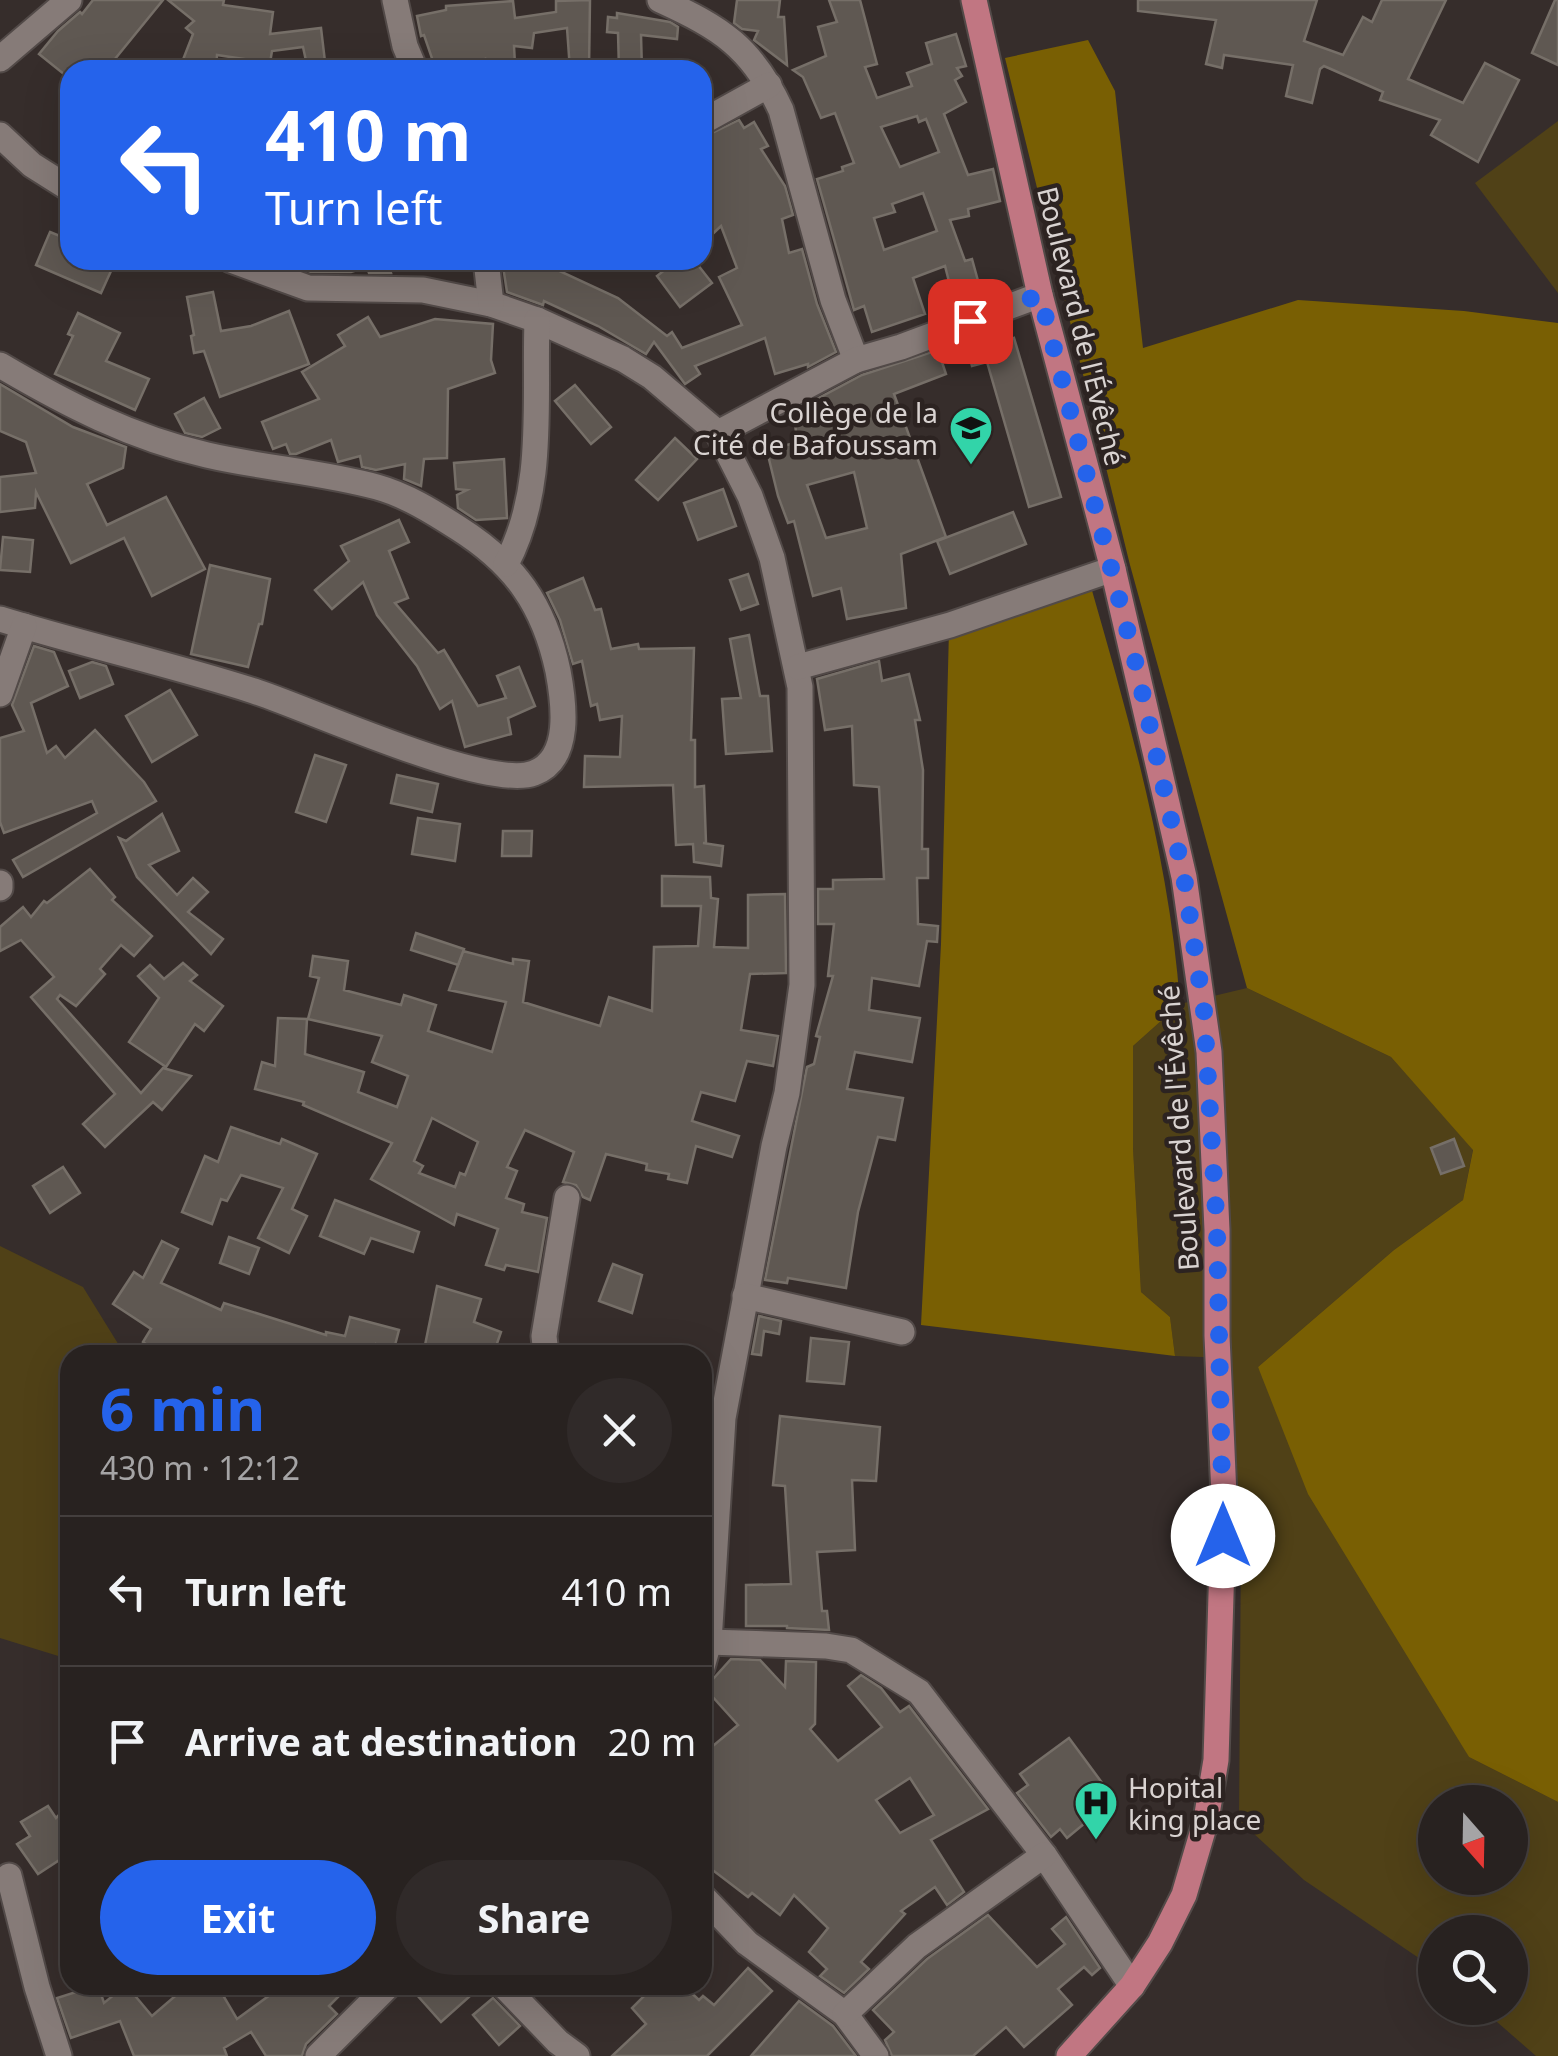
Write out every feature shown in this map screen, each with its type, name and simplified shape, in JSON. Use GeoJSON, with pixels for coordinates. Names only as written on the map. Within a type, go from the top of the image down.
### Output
{"type":"FeatureCollection","features":[{"type":"Feature","properties":{"kind":"main road","name":"Boulevard de l'Évêché"},"geometry":{"type":"LineString","coordinates":[[974,0],[1040,295],[1112,569],[1184,877],[1204,1011],[1217,1230],[1224,1496],[1216,1760],[1206,1820],[1184,1894],[1160,1943],[1132,1986],[1069,2056]]}},
{"type":"Feature","properties":{"kind":"street"},"geometry":{"type":"LineString","coordinates":[[0,59],[70,0]]}},
{"type":"Feature","properties":{"kind":"street"},"geometry":{"type":"LineString","coordinates":[[395,0],[411,60]]}},
{"type":"Feature","properties":{"kind":"street"},"geometry":{"type":"LineString","coordinates":[[660,0],[700,18],[746,52],[770,85],[781,110],[833,300],[856,360]]}},
{"type":"Feature","properties":{"kind":"street"},"geometry":{"type":"LineString","coordinates":[[712,117],[770,85]]}},
{"type":"Feature","properties":{"kind":"street"},"geometry":{"type":"LineString","coordinates":[[0,135],[32,166],[60,183]]}},
{"type":"Feature","properties":{"kind":"street"},"geometry":{"type":"LineString","coordinates":[[258,270],[308,288],[423,290],[491,304],[537,320],[652,377],[718,433],[745,485],[767,543],[798,668],[800,1000],[786,1093],[745,1296],[713,1417],[712,1451]]}},
{"type":"Feature","properties":{"kind":"street"},"geometry":{"type":"LineString","coordinates":[[487,270],[491,304]]}},
{"type":"Feature","properties":{"kind":"street"},"geometry":{"type":"LineString","coordinates":[[718,433],[856,360],[1040,295]]}},
{"type":"Feature","properties":{"kind":"street"},"geometry":{"type":"LineString","coordinates":[[506,564],[523,532],[535,474],[537,320]]}},
{"type":"Feature","properties":{"kind":"street"},"geometry":{"type":"LineString","coordinates":[[0,365],[122,430],[205,454],[377,487],[461,530],[506,564],[535,602],[558,674],[563,732],[558,750],[536,773],[498,774],[442,761],[256,692],[12,623],[0,694]]}},
{"type":"Feature","properties":{"kind":"street"},"geometry":{"type":"LineString","coordinates":[[798,668],[950,625],[1112,569]]}},
{"type":"Feature","properties":{"kind":"street"},"geometry":{"type":"LineString","coordinates":[[545,1345],[566,1198]]}},
{"type":"Feature","properties":{"kind":"street"},"geometry":{"type":"LineString","coordinates":[[745,1296],[902,1332]]}},
{"type":"Feature","properties":{"kind":"street"},"geometry":{"type":"LineString","coordinates":[[712,1654],[826,1646],[851,1650],[920,1692],[1044,1854],[1132,1986]]}},
{"type":"Feature","properties":{"kind":"street"},"geometry":{"type":"LineString","coordinates":[[845,2014],[918,1946],[1044,1854]]}},
{"type":"Feature","properties":{"kind":"street"},"geometry":{"type":"LineString","coordinates":[[8,1876],[59,2056]]}},
{"type":"Feature","properties":{"kind":"street"},"geometry":{"type":"LineString","coordinates":[[712,1906],[746,1942],[845,2014],[876,2056]]}},
{"type":"Feature","properties":{"kind":"street"},"geometry":{"type":"LineString","coordinates":[[318,2056],[379,1995]]}},
{"type":"Feature","properties":{"kind":"street"},"geometry":{"type":"LineString","coordinates":[[512,1995],[560,2051]]}},
{"type":"Feature","properties":{"kind":"shaded area"},"geometry":{"type":"Polygon","coordinates":[[[1088,40],[1115,91],[1143,348],[1298,300],[1464,311],[1558,323],[1558,1802],[1469,1757],[1308,1494],[1258,1367],[1394,1250],[1463,1200],[1473,1150],[1391,1057],[1247,988],[1130,565],[1005,58],[1088,40]]]}},
{"type":"Feature","properties":{"kind":"shaded area"},"geometry":{"type":"Polygon","coordinates":[[[1558,121],[1558,293],[1475,183],[1558,121]]]}},
{"type":"Feature","properties":{"kind":"shaded area"},"geometry":{"type":"Polygon","coordinates":[[[1091,587],[1146,793],[1175,951],[1180,1004],[1133,1046],[1133,1148],[1141,1292],[1170,1317],[1175,1356],[921,1325],[941,944],[949,630],[1091,587]]]}},
{"type":"Feature","properties":{"kind":"shaded area"},"geometry":{"type":"Polygon","coordinates":[[[1247,988],[1391,1057],[1473,1149],[1463,1200],[1394,1250],[1258,1367],[1469,1757],[1524,1785],[1418,1785],[1418,1895],[1528,1895],[1528,1787],[1558,1802],[1558,2056],[1536,2056],[1500,2025],[1528,2025],[1528,1915],[1418,1915],[1418,1957],[1304,1880],[1239,1820],[1241,1541],[1229,1358],[1175,1356],[1170,1317],[1141,1292],[1133,1148],[1133,1046],[1180,1004],[1247,988]]]}},
{"type":"Feature","properties":{"kind":"shaded area"},"geometry":{"type":"Polygon","coordinates":[[[0,1246],[83,1287],[119,1345],[60,1345],[60,1657],[0,1638],[0,1246]]]}},
{"type":"Feature","properties":{"kind":"building"},"geometry":{"type":"Polygon","coordinates":[[[93,0],[163,0],[114,60],[60,60],[60,71],[39,54],[58,31],[82,14],[93,0]]]}},
{"type":"Feature","properties":{"kind":"building"},"geometry":{"type":"Polygon","coordinates":[[[168,0],[224,0],[223,5],[273,12],[270,34],[321,28],[325,60],[306,60],[303,47],[272,51],[270,60],[217,55],[217,60],[183,60],[193,34],[186,28],[194,21],[168,0]]]}},
{"type":"Feature","properties":{"kind":"building"},"geometry":{"type":"Polygon","coordinates":[[[590,0],[589,60],[569,60],[567,28],[534,33],[532,48],[514,46],[515,60],[433,60],[417,16],[446,10],[446,6],[513,1],[515,18],[556,12],[556,1],[590,0]]]}},
{"type":"Feature","properties":{"kind":"building"},"geometry":{"type":"Polygon","coordinates":[[[737,0],[780,0],[778,17],[784,17],[787,65],[754,40],[758,31],[742,29],[734,23],[737,0]]]}},
{"type":"Feature","properties":{"kind":"building"},"geometry":{"type":"Polygon","coordinates":[[[829,0],[860,0],[877,64],[865,67],[877,98],[912,86],[907,73],[932,64],[926,43],[956,34],[966,66],[957,68],[962,76],[955,80],[966,102],[944,114],[968,175],[993,169],[1000,201],[968,209],[969,216],[950,220],[965,261],[972,259],[983,299],[956,309],[945,266],[913,278],[925,314],[872,332],[864,306],[854,310],[817,179],[854,163],[835,113],[821,118],[803,77],[793,70],[826,56],[818,27],[837,22],[829,0]],[[917,116],[881,127],[900,167],[939,152],[926,119],[919,122],[917,116]],[[923,193],[892,204],[895,212],[874,218],[884,250],[937,231],[923,193]]]}},
{"type":"Feature","properties":{"kind":"building"},"geometry":{"type":"Polygon","coordinates":[[[1138,0],[1317,0],[1304,41],[1343,55],[1363,17],[1372,22],[1382,0],[1446,0],[1408,79],[1463,103],[1485,63],[1519,80],[1478,162],[1431,135],[1440,120],[1380,100],[1383,92],[1324,66],[1312,103],[1286,96],[1293,65],[1224,55],[1222,68],[1206,64],[1216,20],[1138,11],[1138,0]]]}},
{"type":"Feature","properties":{"kind":"building"},"geometry":{"type":"Polygon","coordinates":[[[1558,0],[1558,65],[1532,53],[1558,0]]]}},
{"type":"Feature","properties":{"kind":"building"},"geometry":{"type":"Polygon","coordinates":[[[617,13],[670,22],[678,27],[677,39],[641,35],[642,60],[619,60],[618,33],[607,32],[608,17],[617,18],[617,13]]]}},
{"type":"Feature","properties":{"kind":"building"},"geometry":{"type":"Polygon","coordinates":[[[739,120],[744,128],[754,122],[768,146],[761,149],[785,186],[793,215],[782,219],[789,253],[802,249],[836,352],[808,367],[775,374],[765,338],[695,366],[700,374],[685,384],[654,342],[646,354],[544,301],[543,305],[507,292],[504,270],[558,270],[618,298],[667,336],[672,332],[682,348],[742,325],[719,277],[737,268],[721,226],[712,235],[712,133],[739,120]]]}},
{"type":"Feature","properties":{"kind":"building"},"geometry":{"type":"Polygon","coordinates":[[[50,232],[60,236],[60,270],[111,270],[101,293],[36,265],[50,232]]]}},
{"type":"Feature","properties":{"kind":"building"},"geometry":{"type":"Polygon","coordinates":[[[306,270],[357,270],[351,272],[306,270]]]}},
{"type":"Feature","properties":{"kind":"building"},"geometry":{"type":"Polygon","coordinates":[[[368,270],[391,273],[369,273],[368,270]]]}},
{"type":"Feature","properties":{"kind":"building"},"geometry":{"type":"Polygon","coordinates":[[[665,270],[702,270],[712,283],[680,307],[657,276],[665,270]]]}},
{"type":"Feature","properties":{"kind":"building"},"geometry":{"type":"Polygon","coordinates":[[[213,292],[221,331],[251,326],[289,311],[309,364],[220,397],[204,351],[194,353],[187,297],[213,292]]]}},
{"type":"Feature","properties":{"kind":"building"},"geometry":{"type":"Polygon","coordinates":[[[78,313],[120,333],[106,361],[149,379],[135,410],[55,374],[73,336],[68,334],[78,313]]]}},
{"type":"Feature","properties":{"kind":"building"},"geometry":{"type":"Polygon","coordinates":[[[368,317],[380,337],[435,319],[493,324],[491,360],[495,373],[448,389],[447,458],[424,459],[421,486],[404,479],[405,464],[376,470],[362,467],[360,456],[338,462],[331,440],[296,454],[290,454],[286,444],[273,449],[262,422],[319,399],[302,372],[345,346],[338,335],[368,317]]]}},
{"type":"Feature","properties":{"kind":"building"},"geometry":{"type":"Polygon","coordinates":[[[1000,327],[1006,341],[1014,338],[1061,497],[1029,507],[987,362],[972,366],[965,340],[1000,327]]]}},
{"type":"Feature","properties":{"kind":"building"},"geometry":{"type":"Polygon","coordinates":[[[938,350],[946,374],[894,394],[946,537],[901,554],[906,608],[847,619],[841,588],[813,596],[794,521],[788,523],[767,451],[797,442],[795,423],[823,420],[817,399],[862,375],[938,350]],[[854,472],[807,485],[826,538],[867,528],[854,472]]]}},
{"type":"Feature","properties":{"kind":"building"},"geometry":{"type":"Polygon","coordinates":[[[0,384],[73,427],[126,447],[123,468],[87,484],[107,525],[166,497],[205,569],[152,596],[124,538],[71,563],[36,492],[35,508],[0,512],[0,477],[36,473],[26,442],[0,431],[0,384]]]}},
{"type":"Feature","properties":{"kind":"building"},"geometry":{"type":"Polygon","coordinates":[[[575,385],[611,427],[591,444],[555,401],[575,385]]]}},
{"type":"Feature","properties":{"kind":"building"},"geometry":{"type":"Polygon","coordinates":[[[204,398],[220,428],[202,437],[185,433],[175,414],[204,398]]]}},
{"type":"Feature","properties":{"kind":"building"},"geometry":{"type":"Polygon","coordinates":[[[675,438],[697,459],[658,500],[636,480],[675,438]]]}},
{"type":"Feature","properties":{"kind":"building"},"geometry":{"type":"Polygon","coordinates":[[[504,459],[507,518],[476,520],[458,508],[457,495],[467,490],[456,489],[454,463],[504,459]]]}},
{"type":"Feature","properties":{"kind":"building"},"geometry":{"type":"Polygon","coordinates":[[[723,489],[736,526],[698,540],[684,503],[723,489]]]}},
{"type":"Feature","properties":{"kind":"building"},"geometry":{"type":"Polygon","coordinates":[[[1013,512],[1026,544],[950,574],[937,541],[1013,512]]]}},
{"type":"Feature","properties":{"kind":"building"},"geometry":{"type":"Polygon","coordinates":[[[399,520],[409,542],[389,551],[408,598],[395,603],[438,653],[444,650],[478,706],[506,698],[497,676],[519,667],[535,706],[508,718],[511,734],[465,747],[452,701],[440,709],[417,666],[377,615],[363,582],[332,609],[315,590],[349,561],[341,546],[399,520]]]}},
{"type":"Feature","properties":{"kind":"building"},"geometry":{"type":"Polygon","coordinates":[[[3,537],[33,540],[30,572],[0,570],[3,537]]]}},
{"type":"Feature","properties":{"kind":"building"},"geometry":{"type":"Polygon","coordinates":[[[210,565],[270,579],[262,624],[248,667],[191,654],[210,565]]]}},
{"type":"Feature","properties":{"kind":"building"},"geometry":{"type":"Polygon","coordinates":[[[748,574],[758,604],[741,610],[730,580],[748,574]]]}},
{"type":"Feature","properties":{"kind":"building"},"geometry":{"type":"Polygon","coordinates":[[[583,578],[595,610],[601,609],[611,649],[638,644],[639,649],[694,648],[691,740],[695,740],[695,787],[704,786],[703,843],[723,846],[721,866],[694,862],[693,844],[676,845],[673,785],[584,787],[585,756],[620,757],[622,716],[600,720],[597,704],[591,706],[582,661],[573,664],[547,593],[583,578]]]}},
{"type":"Feature","properties":{"kind":"building"},"geometry":{"type":"Polygon","coordinates":[[[749,635],[760,696],[768,696],[772,751],[726,754],[722,699],[741,698],[730,639],[749,635]]]}},
{"type":"Feature","properties":{"kind":"building"},"geometry":{"type":"Polygon","coordinates":[[[34,646],[54,652],[68,686],[31,703],[47,753],[56,746],[65,758],[95,730],[144,782],[156,801],[23,877],[13,860],[97,813],[92,801],[4,833],[0,822],[0,738],[24,731],[12,705],[34,646]]]}},
{"type":"Feature","properties":{"kind":"building"},"geometry":{"type":"Polygon","coordinates":[[[879,661],[882,681],[909,674],[920,720],[915,720],[923,770],[922,849],[928,849],[928,878],[917,878],[918,924],[938,926],[937,942],[927,941],[919,986],[872,978],[869,1010],[920,1018],[912,1062],[855,1052],[847,1089],[903,1098],[895,1140],[878,1137],[858,1212],[846,1288],[788,1278],[787,1283],[765,1280],[807,1067],[814,1064],[820,1037],[816,1036],[833,976],[828,976],[834,924],[818,924],[818,889],[833,889],[833,880],[884,879],[879,787],[854,785],[852,726],[825,730],[817,679],[879,661]]]}},
{"type":"Feature","properties":{"kind":"building"},"geometry":{"type":"Polygon","coordinates":[[[92,662],[106,666],[113,684],[80,698],[69,671],[92,662]]]}},
{"type":"Feature","properties":{"kind":"building"},"geometry":{"type":"Polygon","coordinates":[[[170,690],[197,735],[152,762],[126,716],[170,690]]]}},
{"type":"Feature","properties":{"kind":"building"},"geometry":{"type":"Polygon","coordinates":[[[315,755],[346,765],[326,822],[296,812],[315,755]]]}},
{"type":"Feature","properties":{"kind":"building"},"geometry":{"type":"Polygon","coordinates":[[[397,775],[438,784],[432,812],[391,803],[397,775]]]}},
{"type":"Feature","properties":{"kind":"building"},"geometry":{"type":"Polygon","coordinates":[[[162,814],[179,851],[149,865],[177,895],[193,878],[208,892],[188,912],[223,939],[211,954],[137,877],[119,838],[126,841],[162,814]]]}},
{"type":"Feature","properties":{"kind":"building"},"geometry":{"type":"Polygon","coordinates":[[[418,818],[460,824],[455,861],[412,854],[418,818]]]}},
{"type":"Feature","properties":{"kind":"building"},"geometry":{"type":"Polygon","coordinates":[[[503,831],[532,831],[531,856],[502,856],[503,831]]]}},
{"type":"Feature","properties":{"kind":"building"},"geometry":{"type":"Polygon","coordinates":[[[90,869],[115,897],[112,900],[152,936],[134,956],[121,945],[100,969],[105,974],[76,1006],[60,995],[57,999],[141,1093],[163,1068],[191,1076],[162,1110],[153,1102],[105,1147],[83,1124],[115,1094],[31,997],[54,977],[21,940],[0,951],[0,927],[23,907],[31,917],[44,901],[47,903],[90,869]]]}},
{"type":"Feature","properties":{"kind":"building"},"geometry":{"type":"Polygon","coordinates":[[[662,876],[710,877],[711,898],[718,899],[714,947],[748,948],[748,895],[785,894],[786,973],[750,974],[741,1030],[778,1036],[773,1066],[747,1061],[735,1101],[701,1092],[692,1121],[739,1136],[732,1157],[696,1146],[687,1183],[668,1179],[669,1174],[646,1170],[647,1164],[606,1154],[590,1200],[583,1197],[576,1185],[563,1182],[574,1152],[525,1130],[507,1167],[517,1171],[506,1198],[524,1204],[522,1212],[547,1218],[538,1272],[486,1265],[498,1229],[457,1214],[454,1225],[371,1179],[392,1143],[303,1105],[304,1102],[255,1089],[262,1062],[275,1066],[278,1018],[307,1019],[305,1054],[364,1072],[358,1092],[397,1107],[408,1076],[372,1062],[382,1036],[308,1019],[319,978],[310,976],[313,956],[348,961],[344,990],[401,1005],[404,995],[436,1005],[428,1031],[492,1052],[506,1002],[449,990],[463,951],[513,964],[513,959],[529,961],[523,1002],[600,1026],[609,997],[652,1011],[654,947],[698,946],[701,906],[662,906],[662,876]],[[432,1118],[414,1161],[423,1166],[419,1173],[455,1187],[460,1173],[465,1175],[478,1142],[432,1118]]]}},
{"type":"Feature","properties":{"kind":"building"},"geometry":{"type":"Polygon","coordinates":[[[416,933],[464,949],[458,965],[411,950],[416,933]]]}},
{"type":"Feature","properties":{"kind":"building"},"geometry":{"type":"Polygon","coordinates":[[[183,963],[197,975],[190,981],[223,1006],[204,1031],[195,1024],[166,1067],[129,1042],[159,998],[138,976],[150,965],[164,979],[183,963]]]}},
{"type":"Feature","properties":{"kind":"building"},"geometry":{"type":"Polygon","coordinates":[[[231,1127],[280,1144],[282,1139],[317,1154],[292,1209],[307,1216],[289,1253],[258,1238],[283,1188],[241,1175],[227,1201],[221,1199],[212,1224],[182,1212],[205,1156],[218,1162],[231,1127]]]}},
{"type":"Feature","properties":{"kind":"building"},"geometry":{"type":"Polygon","coordinates":[[[1454,1139],[1464,1166],[1441,1174],[1431,1148],[1454,1139]]]}},
{"type":"Feature","properties":{"kind":"building"},"geometry":{"type":"Polygon","coordinates":[[[63,1167],[80,1193],[50,1213],[33,1186],[63,1167]]]}},
{"type":"Feature","properties":{"kind":"building"},"geometry":{"type":"Polygon","coordinates":[[[335,1200],[419,1232],[413,1252],[371,1238],[364,1254],[320,1236],[335,1200]]]}},
{"type":"Feature","properties":{"kind":"building"},"geometry":{"type":"Polygon","coordinates":[[[229,1237],[259,1248],[249,1274],[220,1263],[229,1237]]]}},
{"type":"Feature","properties":{"kind":"building"},"geometry":{"type":"Polygon","coordinates":[[[162,1241],[178,1249],[161,1283],[221,1310],[224,1303],[326,1335],[345,1336],[350,1317],[399,1330],[395,1345],[147,1345],[143,1342],[151,1329],[113,1304],[134,1272],[143,1278],[162,1241]]]}},
{"type":"Feature","properties":{"kind":"building"},"geometry":{"type":"Polygon","coordinates":[[[613,1264],[642,1275],[632,1313],[599,1301],[613,1264]]]}},
{"type":"Feature","properties":{"kind":"building"},"geometry":{"type":"Polygon","coordinates":[[[437,1286],[481,1299],[474,1322],[501,1332],[496,1345],[425,1345],[437,1286]]]}},
{"type":"Feature","properties":{"kind":"building"},"geometry":{"type":"Polygon","coordinates":[[[759,1316],[781,1321],[779,1334],[764,1331],[761,1355],[752,1354],[759,1316]]]}},
{"type":"Feature","properties":{"kind":"building"},"geometry":{"type":"Polygon","coordinates":[[[811,1338],[849,1342],[844,1384],[807,1381],[811,1338]]]}},
{"type":"Feature","properties":{"kind":"building"},"geometry":{"type":"Polygon","coordinates":[[[780,1416],[880,1427],[876,1481],[852,1480],[855,1550],[817,1552],[822,1611],[827,1611],[829,1630],[746,1626],[746,1585],[791,1584],[785,1486],[773,1485],[780,1416]]]}},
{"type":"Feature","properties":{"kind":"building"},"geometry":{"type":"Polygon","coordinates":[[[731,1659],[760,1660],[785,1687],[786,1661],[816,1662],[815,1724],[810,1729],[838,1761],[882,1727],[848,1686],[861,1675],[881,1688],[900,1712],[909,1706],[988,1809],[931,1840],[964,1892],[947,1905],[935,1887],[901,1911],[905,1914],[861,1962],[869,1969],[844,1993],[820,1976],[827,1969],[809,1952],[828,1928],[794,1895],[780,1915],[712,1870],[712,1747],[738,1725],[712,1696],[712,1680],[731,1659]],[[910,1778],[876,1800],[900,1833],[934,1815],[910,1778]]]}},
{"type":"Feature","properties":{"kind":"building"},"geometry":{"type":"Polygon","coordinates":[[[1069,1738],[1114,1799],[1067,1838],[1060,1829],[1051,1837],[1017,1793],[1028,1785],[1020,1774],[1069,1738]]]}},
{"type":"Feature","properties":{"kind":"building"},"geometry":{"type":"Polygon","coordinates":[[[48,1806],[56,1818],[60,1814],[60,1860],[38,1874],[17,1844],[30,1836],[21,1822],[48,1806]]]}},
{"type":"Feature","properties":{"kind":"building"},"geometry":{"type":"Polygon","coordinates":[[[988,1915],[1037,1967],[1065,1944],[1052,1929],[1066,1917],[1100,1968],[1092,1975],[1084,1967],[1058,1989],[1072,2005],[1024,2047],[1006,2027],[973,2056],[892,2056],[885,2040],[894,2032],[873,2010],[927,1959],[988,1915]]]}},
{"type":"Feature","properties":{"kind":"building"},"geometry":{"type":"Polygon","coordinates":[[[748,1968],[772,1991],[707,2056],[612,2056],[646,2024],[632,2008],[645,1995],[694,1995],[699,2000],[703,1996],[714,2005],[748,1968]]]}},
{"type":"Feature","properties":{"kind":"building"},"geometry":{"type":"Polygon","coordinates":[[[101,1995],[104,2003],[114,1995],[134,1995],[152,2016],[176,1995],[223,1995],[237,2019],[270,1995],[338,1997],[329,2006],[337,2014],[306,2044],[302,2056],[266,2056],[251,2032],[224,2048],[227,2056],[134,2056],[120,2021],[71,2038],[57,1998],[101,1995]]]}},
{"type":"Feature","properties":{"kind":"building"},"geometry":{"type":"Polygon","coordinates":[[[417,1995],[467,1995],[469,1997],[441,2022],[417,1995]]]}},
{"type":"Feature","properties":{"kind":"building"},"geometry":{"type":"Polygon","coordinates":[[[493,1998],[520,2026],[499,2045],[473,2015],[493,1998]]]}},
{"type":"Feature","properties":{"kind":"building"},"geometry":{"type":"Polygon","coordinates":[[[799,2001],[833,2026],[856,2056],[751,2056],[799,2001]]]}},
{"type":"Feature","properties":{"kind":"place","name":"Collège de la Cité de Bafoussam"},"geometry":{"type":"Point","coordinates":[971,466]}},
{"type":"Feature","properties":{"kind":"place","name":"Hopital king place"},"geometry":{"type":"Point","coordinates":[1096,1841]}},
{"type":"Feature","properties":{"kind":"route"},"geometry":{"type":"LineString","coordinates":[[970,321],[1040,295],[1112,569],[1184,877],[1208,1052],[1217,1230],[1223,1536]]}}]}
